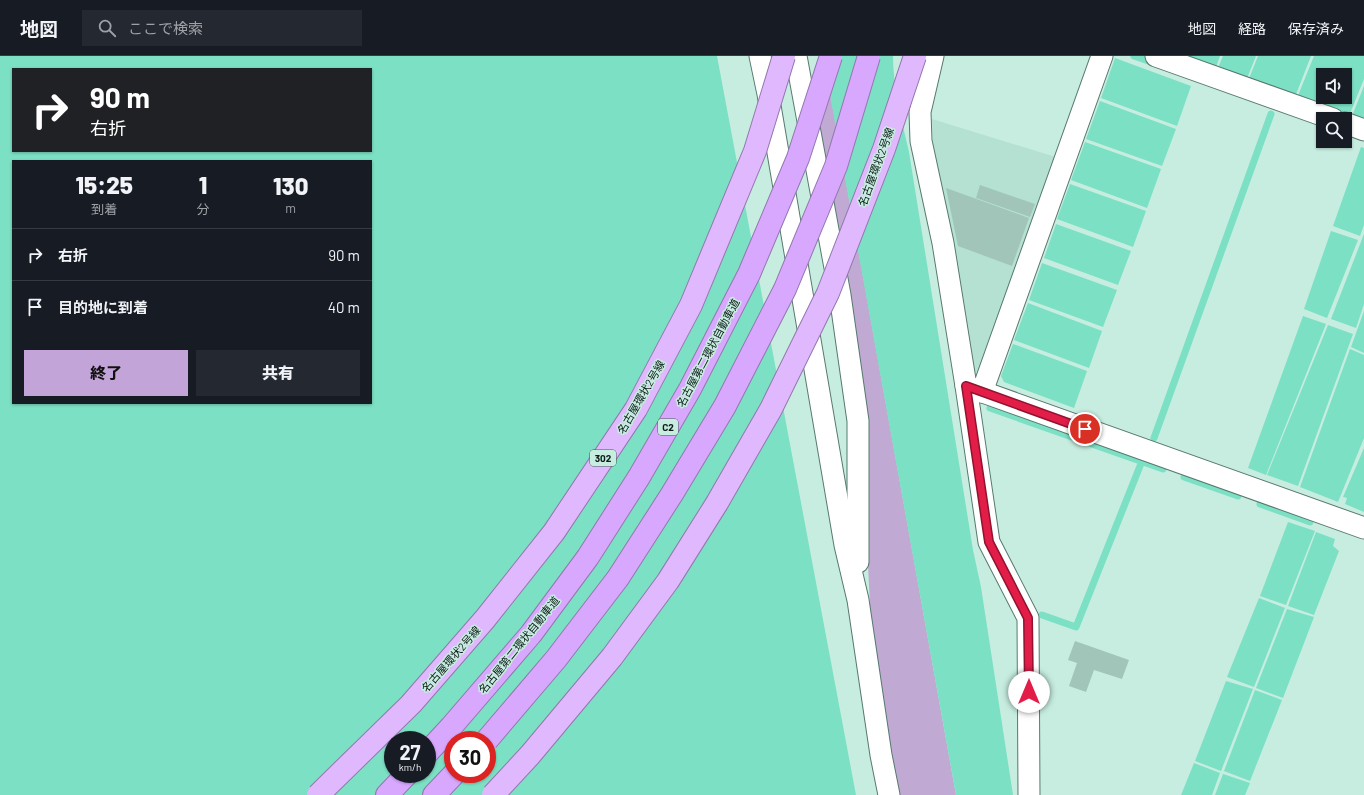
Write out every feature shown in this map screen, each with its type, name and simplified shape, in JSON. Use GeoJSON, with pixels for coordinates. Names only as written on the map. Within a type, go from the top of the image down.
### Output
{"type":"FeatureCollection","features":[{"type":"Feature","properties":{"kind":"highway","name":"名古屋環状2号線"},"geometry":{"type":"LineString","coordinates":[[318,795],[411,704],[485,619],[554,532],[636,408],[691,305],[755,152],[784,56]]}},
{"type":"Feature","properties":{"kind":"highway","name":"名古屋第二環状自動車道"},"geometry":{"type":"LineString","coordinates":[[436,743],[531,634],[588,557],[639,477],[690,389],[749,274],[798,158],[831,56]]}},
{"type":"Feature","properties":{"kind":"highway"},"geometry":{"type":"LineString","coordinates":[[494,731],[556,659],[618,578],[672,494],[725,406],[785,289],[836,166],[869,56]]}},
{"type":"Feature","properties":{"kind":"highway","name":"名古屋環状2号線"},"geometry":{"type":"LineString","coordinates":[[493,795],[530,755],[612,657],[668,581],[717,503],[764,422],[828,293],[884,150],[915,56]]}},
{"type":"Feature","properties":{"kind":"highway"},"geometry":{"type":"LineString","coordinates":[[387,795],[398,783]]}},
{"type":"Feature","properties":{"kind":"highway"},"geometry":{"type":"LineString","coordinates":[[434,795],[445,783]]}},
{"type":"Feature","properties":{"kind":"street"},"geometry":{"type":"LineString","coordinates":[[760,56],[768,94],[845,545],[858,600],[881,755],[889,795]]}},
{"type":"Feature","properties":{"kind":"street"},"geometry":{"type":"LineString","coordinates":[[796,56],[840,294],[858,421],[858,600]]}},
{"type":"Feature","properties":{"kind":"street"},"geometry":{"type":"LineString","coordinates":[[933,56],[920,112],[921,141],[974,389],[989,542],[1028,618],[1029,795]]}},
{"type":"Feature","properties":{"kind":"street"},"geometry":{"type":"LineString","coordinates":[[974,389],[1102,56]]}},
{"type":"Feature","properties":{"kind":"street"},"geometry":{"type":"LineString","coordinates":[[1156,56],[1316,113]]}},
{"type":"Feature","properties":{"kind":"street"},"geometry":{"type":"LineString","coordinates":[[1352,126],[1364,130]]}},
{"type":"Feature","properties":{"kind":"street"},"geometry":{"type":"LineString","coordinates":[[974,389],[1364,528]]}},
{"type":"Feature","properties":{"kind":"shaded area"},"geometry":{"type":"Polygon","coordinates":[[[0,56],[717,56],[856,795],[0,795],[0,56]]]}},
{"type":"Feature","properties":{"kind":"shaded area"},"geometry":{"type":"Polygon","coordinates":[[[823,56],[893,56],[896,92],[909,152],[973,550],[981,587],[1013,795],[956,795],[823,56]]]}},
{"type":"Feature","properties":{"kind":"shaded area"},"geometry":{"type":"Polygon","coordinates":[[[1190,56],[1220,56],[1215,70],[1189,60],[1190,56]]]}},
{"type":"Feature","properties":{"kind":"shaded area"},"geometry":{"type":"Polygon","coordinates":[[[1223,56],[1256,56],[1246,81],[1217,70],[1223,56]]]}},
{"type":"Feature","properties":{"kind":"shaded area"},"geometry":{"type":"Polygon","coordinates":[[[1258,56],[1311,56],[1295,97],[1248,81],[1258,56]]]}},
{"type":"Feature","properties":{"kind":"shaded area"},"geometry":{"type":"Polygon","coordinates":[[[1314,56],[1364,56],[1364,79],[1351,112],[1337,112],[1297,98],[1314,56]]]}},
{"type":"Feature","properties":{"kind":"shaded area"},"geometry":{"type":"Polygon","coordinates":[[[1115,58],[1191,86],[1177,126],[1101,98],[1115,58]]]}},
{"type":"Feature","properties":{"kind":"shaded area"},"geometry":{"type":"Polygon","coordinates":[[[810,81],[828,81],[956,795],[898,795],[872,646],[861,422],[810,81]]]}},
{"type":"Feature","properties":{"kind":"shaded area"},"geometry":{"type":"Polygon","coordinates":[[[1364,86],[1364,121],[1352,116],[1364,86]]]}},
{"type":"Feature","properties":{"kind":"shaded area"},"geometry":{"type":"Polygon","coordinates":[[[1100,101],[1176,129],[1162,166],[1086,139],[1100,101]]]}},
{"type":"Feature","properties":{"kind":"shaded area"},"geometry":{"type":"Polygon","coordinates":[[[932,119],[1059,158],[992,344],[976,373],[971,371],[933,142],[932,119]]]}},
{"type":"Feature","properties":{"kind":"shaded area"},"geometry":{"type":"Polygon","coordinates":[[[1085,142],[1161,169],[1147,208],[1071,180],[1085,142]]]}},
{"type":"Feature","properties":{"kind":"shaded area"},"geometry":{"type":"Polygon","coordinates":[[[1361,147],[1364,148],[1364,225],[1360,236],[1333,226],[1361,147]]]}},
{"type":"Feature","properties":{"kind":"shaded area"},"geometry":{"type":"Polygon","coordinates":[[[1070,184],[1146,211],[1133,247],[1057,219],[1070,184]]]}},
{"type":"Feature","properties":{"kind":"shaded area"},"geometry":{"type":"Polygon","coordinates":[[[1056,224],[1131,251],[1118,285],[1044,258],[1056,224]]]}},
{"type":"Feature","properties":{"kind":"shaded area"},"geometry":{"type":"Polygon","coordinates":[[[1331,231],[1358,240],[1327,318],[1304,309],[1331,231]]]}},
{"type":"Feature","properties":{"kind":"shaded area"},"geometry":{"type":"Polygon","coordinates":[[[1364,234],[1364,304],[1356,328],[1331,319],[1364,234]]]}},
{"type":"Feature","properties":{"kind":"shaded area"},"geometry":{"type":"Polygon","coordinates":[[[1042,263],[1117,290],[1103,327],[1029,300],[1042,263]]]}},
{"type":"Feature","properties":{"kind":"shaded area"},"geometry":{"type":"Polygon","coordinates":[[[1028,303],[1102,331],[1089,368],[1014,340],[1028,303]]]}},
{"type":"Feature","properties":{"kind":"shaded area"},"geometry":{"type":"Polygon","coordinates":[[[1364,311],[1364,353],[1351,347],[1364,311]]]}},
{"type":"Feature","properties":{"kind":"shaded area"},"geometry":{"type":"Polygon","coordinates":[[[1303,316],[1326,324],[1266,475],[1248,468],[1303,316]]]}},
{"type":"Feature","properties":{"kind":"shaded area"},"geometry":{"type":"Polygon","coordinates":[[[1328,325],[1353,334],[1298,486],[1267,475],[1328,325]]]}},
{"type":"Feature","properties":{"kind":"shaded area"},"geometry":{"type":"Polygon","coordinates":[[[1013,344],[1087,371],[1074,408],[1004,382],[1001,376],[1013,344]]]}},
{"type":"Feature","properties":{"kind":"shaded area"},"geometry":{"type":"Polygon","coordinates":[[[1350,349],[1364,355],[1364,438],[1338,502],[1300,487],[1350,349]]]}},
{"type":"Feature","properties":{"kind":"shaded area"},"geometry":{"type":"Polygon","coordinates":[[[1364,448],[1364,512],[1345,504],[1347,498],[1343,497],[1364,448]]]}},
{"type":"Feature","properties":{"kind":"shaded area"},"geometry":{"type":"Polygon","coordinates":[[[1288,522],[1315,531],[1286,605],[1260,596],[1288,522]]]}},
{"type":"Feature","properties":{"kind":"shaded area"},"geometry":{"type":"Polygon","coordinates":[[[1316,532],[1335,539],[1333,546],[1339,551],[1314,615],[1288,606],[1316,532]]]}},
{"type":"Feature","properties":{"kind":"shaded area"},"geometry":{"type":"Polygon","coordinates":[[[1259,598],[1285,608],[1254,687],[1227,677],[1259,598]]]}},
{"type":"Feature","properties":{"kind":"shaded area"},"geometry":{"type":"Polygon","coordinates":[[[1287,609],[1314,617],[1283,698],[1256,688],[1287,609]]]}},
{"type":"Feature","properties":{"kind":"shaded area"},"geometry":{"type":"Polygon","coordinates":[[[1226,681],[1253,689],[1221,771],[1195,761],[1226,681]]]}},
{"type":"Feature","properties":{"kind":"shaded area"},"geometry":{"type":"Polygon","coordinates":[[[1255,690],[1282,700],[1250,781],[1224,771],[1255,690]]]}},
{"type":"Feature","properties":{"kind":"shaded area"},"geometry":{"type":"Polygon","coordinates":[[[1194,763],[1220,773],[1212,795],[1181,795],[1194,763]]]}},
{"type":"Feature","properties":{"kind":"shaded area"},"geometry":{"type":"Polygon","coordinates":[[[1223,774],[1250,783],[1245,795],[1215,795],[1223,774]]]}},
{"type":"Feature","properties":{"kind":"building"},"geometry":{"type":"Polygon","coordinates":[[[980,185],[1035,204],[1030,217],[976,198],[980,185]]]}},
{"type":"Feature","properties":{"kind":"building"},"geometry":{"type":"Polygon","coordinates":[[[946,188],[1029,218],[1012,266],[958,246],[946,188]]]}},
{"type":"Feature","properties":{"kind":"building"},"geometry":{"type":"Polygon","coordinates":[[[1075,641],[1129,660],[1122,679],[1094,670],[1086,692],[1069,686],[1077,663],[1068,660],[1075,641]]]}},
{"type":"Feature","properties":{"kind":"waterway"},"geometry":{"type":"LineString","coordinates":[[1134,56],[1154,63]]}},
{"type":"Feature","properties":{"kind":"waterway"},"geometry":{"type":"LineString","coordinates":[[1154,438],[1271,114]]}},
{"type":"Feature","properties":{"kind":"waterway"},"geometry":{"type":"LineString","coordinates":[[990,408],[1163,469]]}},
{"type":"Feature","properties":{"kind":"waterway"},"geometry":{"type":"LineString","coordinates":[[1042,615],[1076,627],[1142,461]]}},
{"type":"Feature","properties":{"kind":"waterway"},"geometry":{"type":"LineString","coordinates":[[1184,477],[1238,496]]}},
{"type":"Feature","properties":{"kind":"waterway"},"geometry":{"type":"LineString","coordinates":[[1260,504],[1310,522]]}},
{"type":"Feature","properties":{"kind":"route"},"geometry":{"type":"LineString","coordinates":[[1029,692],[1028,618],[989,542],[966,386],[1085,429]]}}]}
